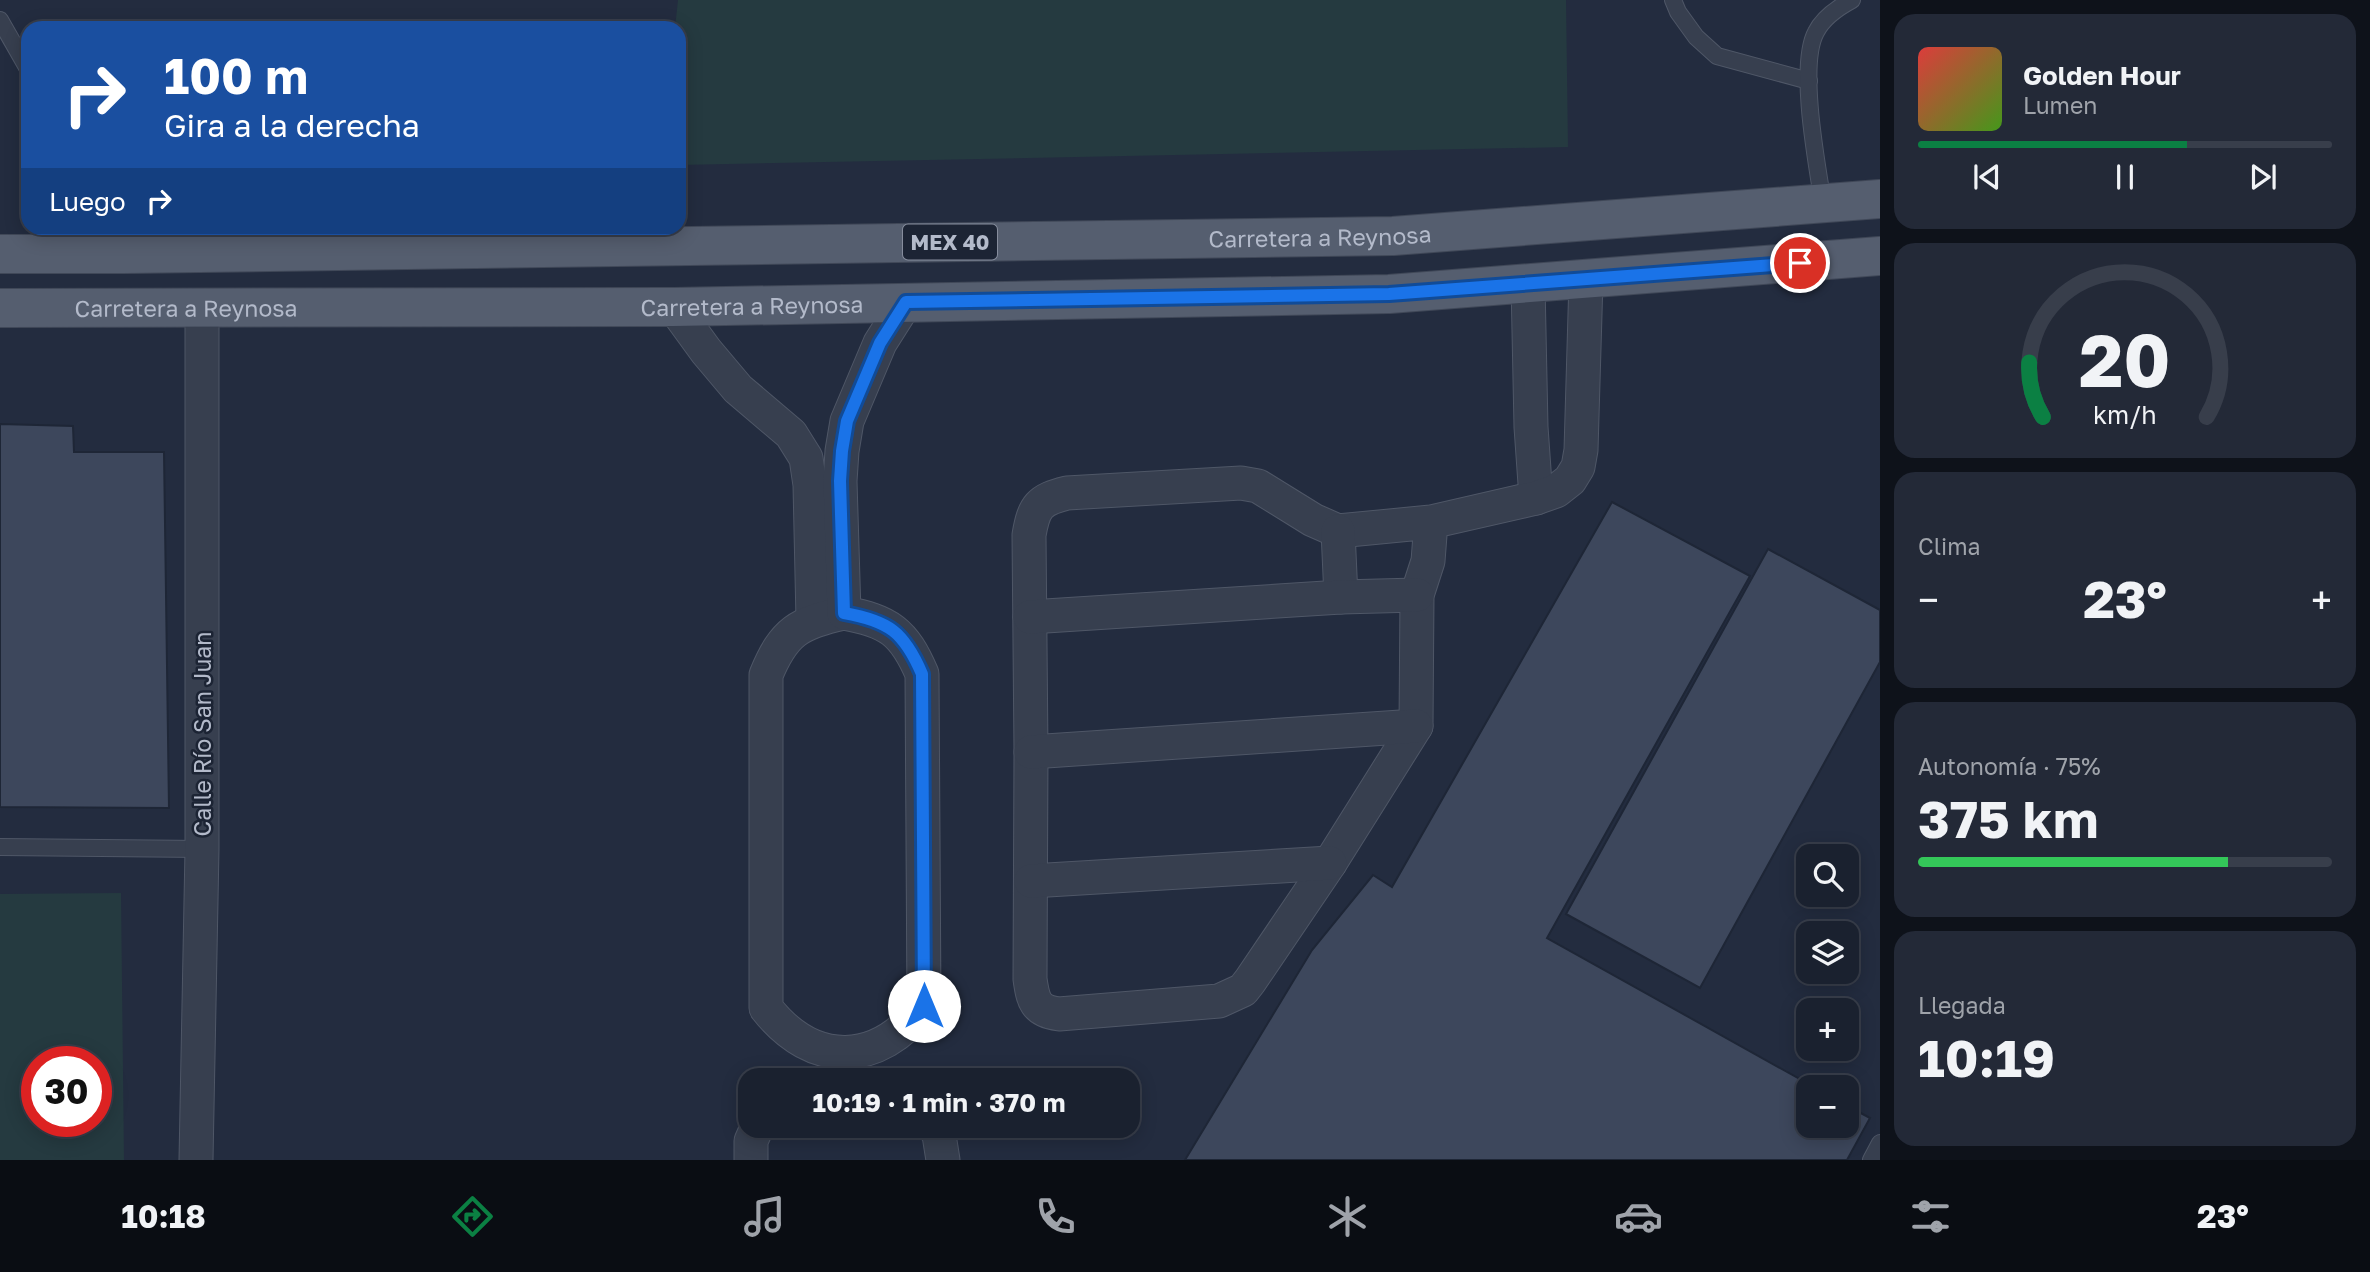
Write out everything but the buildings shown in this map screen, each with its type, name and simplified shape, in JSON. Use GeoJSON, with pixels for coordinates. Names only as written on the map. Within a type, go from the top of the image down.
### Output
{"type":"FeatureCollection","features":[{"type":"Feature","properties":{"kind":"main road","name":"Carretera a Reynosa"},"geometry":{"type":"LineString","coordinates":[[10,254],[123,241],[1393,236],[1880,199]]}},
{"type":"Feature","properties":{"kind":"main road","name":"Carretera a Reynosa"},"geometry":{"type":"LineString","coordinates":[[3,308],[674,307],[1389,294],[1880,256]]}},
{"type":"Feature","properties":{"kind":"street"},"geometry":{"type":"LineString","coordinates":[[1431,522],[1428,561],[1417,595],[1416,726],[1330,863],[1243,990],[1219,1002],[1059,1014],[1048,1013],[1038,1006],[1032,996],[1030,979],[1029,535],[1032,516],[1039,504],[1052,496],[1067,492],[1241,483],[1266,490],[1313,520],[1338,531],[1431,522],[1556,491],[1570,480],[1578,467],[1581,450],[1586,280]]}},
{"type":"Feature","properties":{"kind":"street"},"geometry":{"type":"LineString","coordinates":[[1528,284],[1531,427],[1536,498]]}},
{"type":"Feature","properties":{"kind":"street"},"geometry":{"type":"LineString","coordinates":[[828,617],[847,421],[880,343],[906,302]]}},
{"type":"Feature","properties":{"kind":"street"},"geometry":{"type":"LineString","coordinates":[[674,307],[738,389],[791,434],[806,458],[828,617]]}},
{"type":"Feature","properties":{"kind":"street","name":"Calle Río San Juan"},"geometry":{"type":"LineString","coordinates":[[196,1160],[202,849],[202,309]]}},
{"type":"Feature","properties":{"kind":"street"},"geometry":{"type":"LineString","coordinates":[[1338,531],[1341,597]]}},
{"type":"Feature","properties":{"kind":"street"},"geometry":{"type":"LineString","coordinates":[[1030,617],[1341,597],[1417,595]]}},
{"type":"Feature","properties":{"kind":"street"},"geometry":{"type":"LineString","coordinates":[[828,617],[871,618],[894,630],[912,650],[922,674],[924,1006],[910,1025],[848,1066],[781,1027],[766,1007],[766,675],[775,652],[791,633],[828,617]]}},
{"type":"Feature","properties":{"kind":"street"},"geometry":{"type":"LineString","coordinates":[[1031,752],[1416,726]]}},
{"type":"Feature","properties":{"kind":"street"},"geometry":{"type":"LineString","coordinates":[[1031,881],[1330,863]]}},
{"type":"Feature","properties":{"kind":"street"},"geometry":{"type":"LineString","coordinates":[[751,1160],[752,1138]]}},
{"type":"Feature","properties":{"kind":"street"},"geometry":{"type":"LineString","coordinates":[[939,1138],[943,1160]]}},
{"type":"Feature","properties":{"kind":"lane"},"geometry":{"type":"LineString","coordinates":[[1673,0],[1696,37],[1717,56],[1809,81]]}},
{"type":"Feature","properties":{"kind":"lane"},"geometry":{"type":"LineString","coordinates":[[1823,203],[1814,139],[1809,81],[1810,53],[1816,32],[1838,7],[1852,0]]}},
{"type":"Feature","properties":{"kind":"lane"},"geometry":{"type":"LineString","coordinates":[[0,20],[21,57]]}},
{"type":"Feature","properties":{"kind":"lane"},"geometry":{"type":"LineString","coordinates":[[0,847],[202,849]]}},
{"type":"Feature","properties":{"kind":"lane"},"geometry":{"type":"LineString","coordinates":[[1871,1160],[1880,1143]]}},
{"type":"Feature","properties":{"kind":"green space"},"geometry":{"type":"Polygon","coordinates":[[[678,0],[1566,0],[1568,147],[686,165],[686,21],[676,21],[678,0]]]}},
{"type":"Feature","properties":{"kind":"green space"},"geometry":{"type":"Polygon","coordinates":[[[121,893],[124,1160],[0,1160],[0,894],[121,893]]]}},
{"type":"Feature","properties":{"kind":"route"},"geometry":{"type":"LineString","coordinates":[[924,1006],[922,674],[912,650],[894,630],[871,618],[844,613],[840,481],[847,421],[880,343],[906,302],[1389,294],[1800,263]]}}]}
